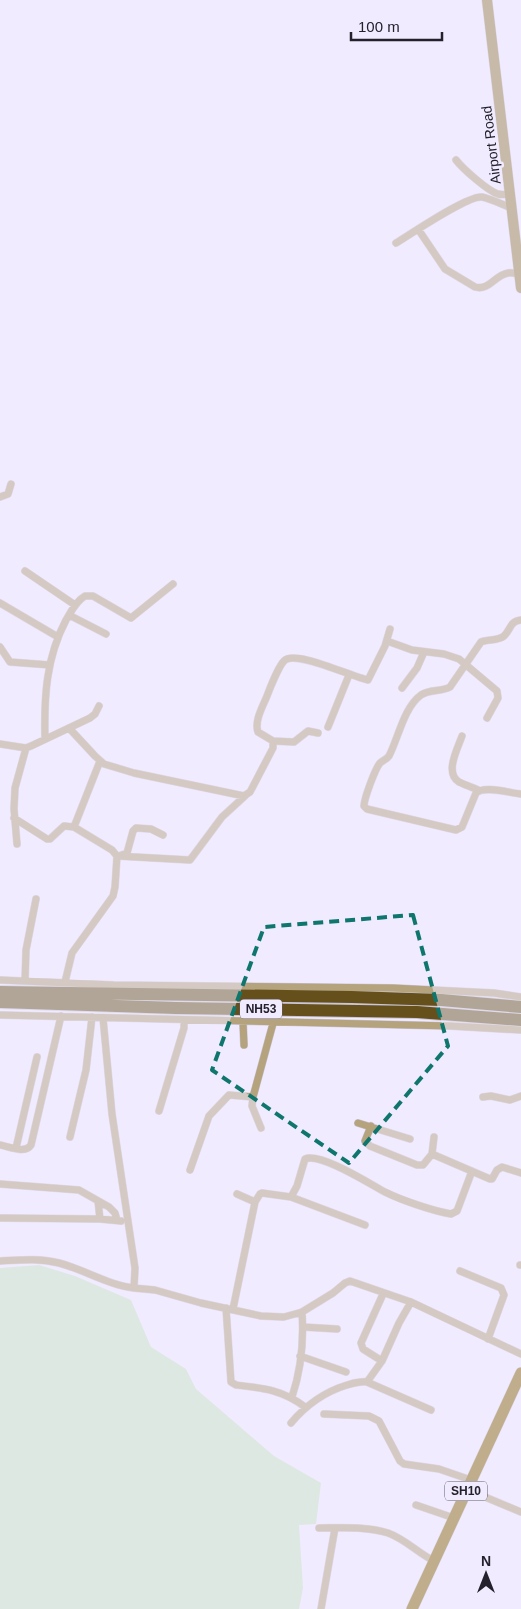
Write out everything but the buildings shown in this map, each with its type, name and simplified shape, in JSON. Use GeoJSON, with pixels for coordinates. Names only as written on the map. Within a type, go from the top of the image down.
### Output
{"type":"FeatureCollection","features":[{"type":"Feature","properties":{"kind":"highway","name":"NH53"},"geometry":{"type":"LineString","coordinates":[[0,992],[441,1000],[521,1007]]}},
{"type":"Feature","properties":{"kind":"highway","name":"NH53"},"geometry":{"type":"LineString","coordinates":[[0,1002],[176,1008],[280,998],[521,1020]]}},
{"type":"Feature","properties":{"kind":"main road","name":"Airport Road"},"geometry":{"type":"LineString","coordinates":[[488,0],[521,288]]}},
{"type":"Feature","properties":{"kind":"main road","name":"SH10"},"geometry":{"type":"LineString","coordinates":[[420,1609],[521,1373]]}},
{"type":"Feature","properties":{"kind":"main road","name":"SH10"},"geometry":{"type":"LineString","coordinates":[[412,1609],[454,1518],[521,1392]]}},
{"type":"Feature","properties":{"kind":"street"},"geometry":{"type":"LineString","coordinates":[[456,160],[463,169],[491,191],[500,194],[511,194]]}},
{"type":"Feature","properties":{"kind":"street"},"geometry":{"type":"LineString","coordinates":[[396,243],[475,198],[482,197],[512,208]]}},
{"type":"Feature","properties":{"kind":"street"},"geometry":{"type":"LineString","coordinates":[[418,229],[445,269],[475,287],[484,287],[505,274],[520,274]]}},
{"type":"Feature","properties":{"kind":"street"},"geometry":{"type":"LineString","coordinates":[[0,497],[8,494],[11,484]]}},
{"type":"Feature","properties":{"kind":"street"},"geometry":{"type":"LineString","coordinates":[[25,571],[75,605]]}},
{"type":"Feature","properties":{"kind":"street"},"geometry":{"type":"LineString","coordinates":[[45,739],[44,705],[50,665],[58,637],[75,605],[85,596],[92,596],[131,618],[173,584]]}},
{"type":"Feature","properties":{"kind":"street"},"geometry":{"type":"LineString","coordinates":[[0,603],[58,637]]}},
{"type":"Feature","properties":{"kind":"street"},"geometry":{"type":"LineString","coordinates":[[69,614],[106,634]]}},
{"type":"Feature","properties":{"kind":"street"},"geometry":{"type":"LineString","coordinates":[[478,790],[462,826],[456,830],[367,809],[364,806],[379,764],[387,758],[405,717],[416,700],[426,693],[450,687],[481,642],[500,638],[514,622],[521,620]]}},
{"type":"Feature","properties":{"kind":"street"},"geometry":{"type":"LineString","coordinates":[[318,733],[308,731],[294,742],[273,741],[258,732],[257,722],[285,660],[298,658],[368,680],[390,629]]}},
{"type":"Feature","properties":{"kind":"street"},"geometry":{"type":"LineString","coordinates":[[386,641],[424,652],[444,654],[459,659],[466,664],[498,691],[498,698],[487,718]]}},
{"type":"Feature","properties":{"kind":"street"},"geometry":{"type":"LineString","coordinates":[[0,647],[10,662],[50,665]]}},
{"type":"Feature","properties":{"kind":"street"},"geometry":{"type":"LineString","coordinates":[[402,688],[417,668],[424,652]]}},
{"type":"Feature","properties":{"kind":"street"},"geometry":{"type":"LineString","coordinates":[[328,727],[349,675]]}},
{"type":"Feature","properties":{"kind":"street"},"geometry":{"type":"LineString","coordinates":[[0,744],[26,748],[90,718],[99,706]]}},
{"type":"Feature","properties":{"kind":"street"},"geometry":{"type":"LineString","coordinates":[[69,728],[100,761],[113,768],[240,796],[246,795]]}},
{"type":"Feature","properties":{"kind":"street"},"geometry":{"type":"LineString","coordinates":[[462,736],[453,765],[453,774],[458,782],[478,790],[486,789],[521,794]]}},
{"type":"Feature","properties":{"kind":"street"},"geometry":{"type":"LineString","coordinates":[[116,856],[190,860],[222,817],[250,792],[272,752],[273,741]]}},
{"type":"Feature","properties":{"kind":"street"},"geometry":{"type":"LineString","coordinates":[[17,844],[14,818],[15,788],[26,748]]}},
{"type":"Feature","properties":{"kind":"street"},"geometry":{"type":"LineString","coordinates":[[74,827],[100,761]]}},
{"type":"Feature","properties":{"kind":"street"},"geometry":{"type":"LineString","coordinates":[[14,818],[47,840],[50,840],[64,826],[74,827],[112,850],[116,856],[115,887],[112,896],[72,953],[65,982]]}},
{"type":"Feature","properties":{"kind":"street"},"geometry":{"type":"LineString","coordinates":[[116,856],[126,853],[133,831],[136,828],[151,829],[163,834]]}},
{"type":"Feature","properties":{"kind":"street"},"geometry":{"type":"LineString","coordinates":[[25,981],[26,950],[36,899]]}},
{"type":"Feature","properties":{"kind":"street"},"geometry":{"type":"LineString","coordinates":[[0,980],[114,985],[280,998],[402,989],[494,993],[521,997]]}},
{"type":"Feature","properties":{"kind":"street"},"geometry":{"type":"LineString","coordinates":[[261,1128],[252,1106],[253,1097],[280,998]]}},
{"type":"Feature","properties":{"kind":"street"},"geometry":{"type":"LineString","coordinates":[[0,1015],[450,1026],[521,1030]]}},
{"type":"Feature","properties":{"kind":"street"},"geometry":{"type":"LineString","coordinates":[[0,1145],[24,1150],[29,1149],[31,1145],[61,1016]]}},
{"type":"Feature","properties":{"kind":"street"},"geometry":{"type":"LineString","coordinates":[[70,1137],[86,1070],[92,1018]]}},
{"type":"Feature","properties":{"kind":"street"},"geometry":{"type":"LineString","coordinates":[[103,1018],[112,1114],[135,1268],[134,1288]]}},
{"type":"Feature","properties":{"kind":"street"},"geometry":{"type":"LineString","coordinates":[[159,1111],[184,1028],[184,1020]]}},
{"type":"Feature","properties":{"kind":"street"},"geometry":{"type":"LineString","coordinates":[[243,1022],[244,1045]]}},
{"type":"Feature","properties":{"kind":"street"},"geometry":{"type":"LineString","coordinates":[[16,1148],[37,1058]]}},
{"type":"Feature","properties":{"kind":"street"},"geometry":{"type":"LineString","coordinates":[[190,1170],[209,1116],[229,1095],[253,1097]]}},
{"type":"Feature","properties":{"kind":"street"},"geometry":{"type":"LineString","coordinates":[[483,1097],[491,1096],[510,1100],[521,1096]]}},
{"type":"Feature","properties":{"kind":"street"},"geometry":{"type":"LineString","coordinates":[[358,1122],[410,1139]]}},
{"type":"Feature","properties":{"kind":"street"},"geometry":{"type":"LineString","coordinates":[[371,1126],[365,1141],[370,1146],[417,1165],[423,1165],[432,1154],[434,1136]]}},
{"type":"Feature","properties":{"kind":"street"},"geometry":{"type":"LineString","coordinates":[[432,1154],[492,1179],[497,1170],[502,1168],[521,1173]]}},
{"type":"Feature","properties":{"kind":"street"},"geometry":{"type":"LineString","coordinates":[[291,1197],[297,1186],[305,1159],[313,1157],[352,1173],[385,1192],[450,1214],[457,1211],[472,1171]]}},
{"type":"Feature","properties":{"kind":"street"},"geometry":{"type":"LineString","coordinates":[[0,1184],[79,1190],[115,1213],[117,1220]]}},
{"type":"Feature","properties":{"kind":"street"},"geometry":{"type":"LineString","coordinates":[[305,1407],[292,1397],[273,1390],[236,1385],[230,1382],[230,1309],[255,1202],[262,1193],[291,1197],[365,1225]]}},
{"type":"Feature","properties":{"kind":"street"},"geometry":{"type":"LineString","coordinates":[[237,1194],[255,1202]]}},
{"type":"Feature","properties":{"kind":"street"},"geometry":{"type":"LineString","coordinates":[[98,1201],[100,1219]]}},
{"type":"Feature","properties":{"kind":"street"},"geometry":{"type":"LineString","coordinates":[[0,1218],[100,1219],[129,1222]]}},
{"type":"Feature","properties":{"kind":"street"},"geometry":{"type":"LineString","coordinates":[[0,1262],[35,1260],[58,1263],[116,1284],[155,1290],[261,1316],[284,1317],[302,1312],[350,1281],[383,1294],[411,1302],[521,1354]]}},
{"type":"Feature","properties":{"kind":"street"},"geometry":{"type":"LineString","coordinates":[[460,1272],[501,1288],[504,1291],[488,1339]]}},
{"type":"Feature","properties":{"kind":"street"},"geometry":{"type":"LineString","coordinates":[[382,1361],[363,1349],[362,1343],[383,1294]]}},
{"type":"Feature","properties":{"kind":"street"},"geometry":{"type":"LineString","coordinates":[[367,1382],[382,1361],[398,1324],[411,1302]]}},
{"type":"Feature","properties":{"kind":"street"},"geometry":{"type":"LineString","coordinates":[[292,1397],[300,1356],[303,1327],[302,1312]]}},
{"type":"Feature","properties":{"kind":"street"},"geometry":{"type":"LineString","coordinates":[[303,1327],[338,1329]]}},
{"type":"Feature","properties":{"kind":"street"},"geometry":{"type":"LineString","coordinates":[[300,1356],[346,1372]]}},
{"type":"Feature","properties":{"kind":"street"},"geometry":{"type":"LineString","coordinates":[[291,1423],[305,1407],[323,1395],[336,1388],[362,1381],[431,1410]]}},
{"type":"Feature","properties":{"kind":"street"},"geometry":{"type":"LineString","coordinates":[[324,1414],[369,1416],[379,1421],[400,1461],[404,1464],[439,1469],[521,1512]]}},
{"type":"Feature","properties":{"kind":"street"},"geometry":{"type":"LineString","coordinates":[[416,1505],[454,1518]]}},
{"type":"Feature","properties":{"kind":"street"},"geometry":{"type":"LineString","coordinates":[[319,1528],[378,1531],[389,1534],[434,1561]]}},
{"type":"Feature","properties":{"kind":"street"},"geometry":{"type":"LineString","coordinates":[[321,1609],[335,1528]]}},
{"type":"Feature","properties":{"kind":"highlighted area"},"geometry":{"type":"Polygon","coordinates":[[[413,915],[448,1046],[349,1163],[212,1070],[264,927],[413,915]]]}},
{"type":"Feature","properties":{"kind":"green space"},"geometry":{"type":"Polygon","coordinates":[[[39,1265],[75,1276],[131,1300],[151,1347],[186,1369],[196,1389],[274,1456],[321,1483],[316,1524],[299,1525],[303,1588],[299,1609],[0,1609],[0,1268],[39,1265]]]}}]}
